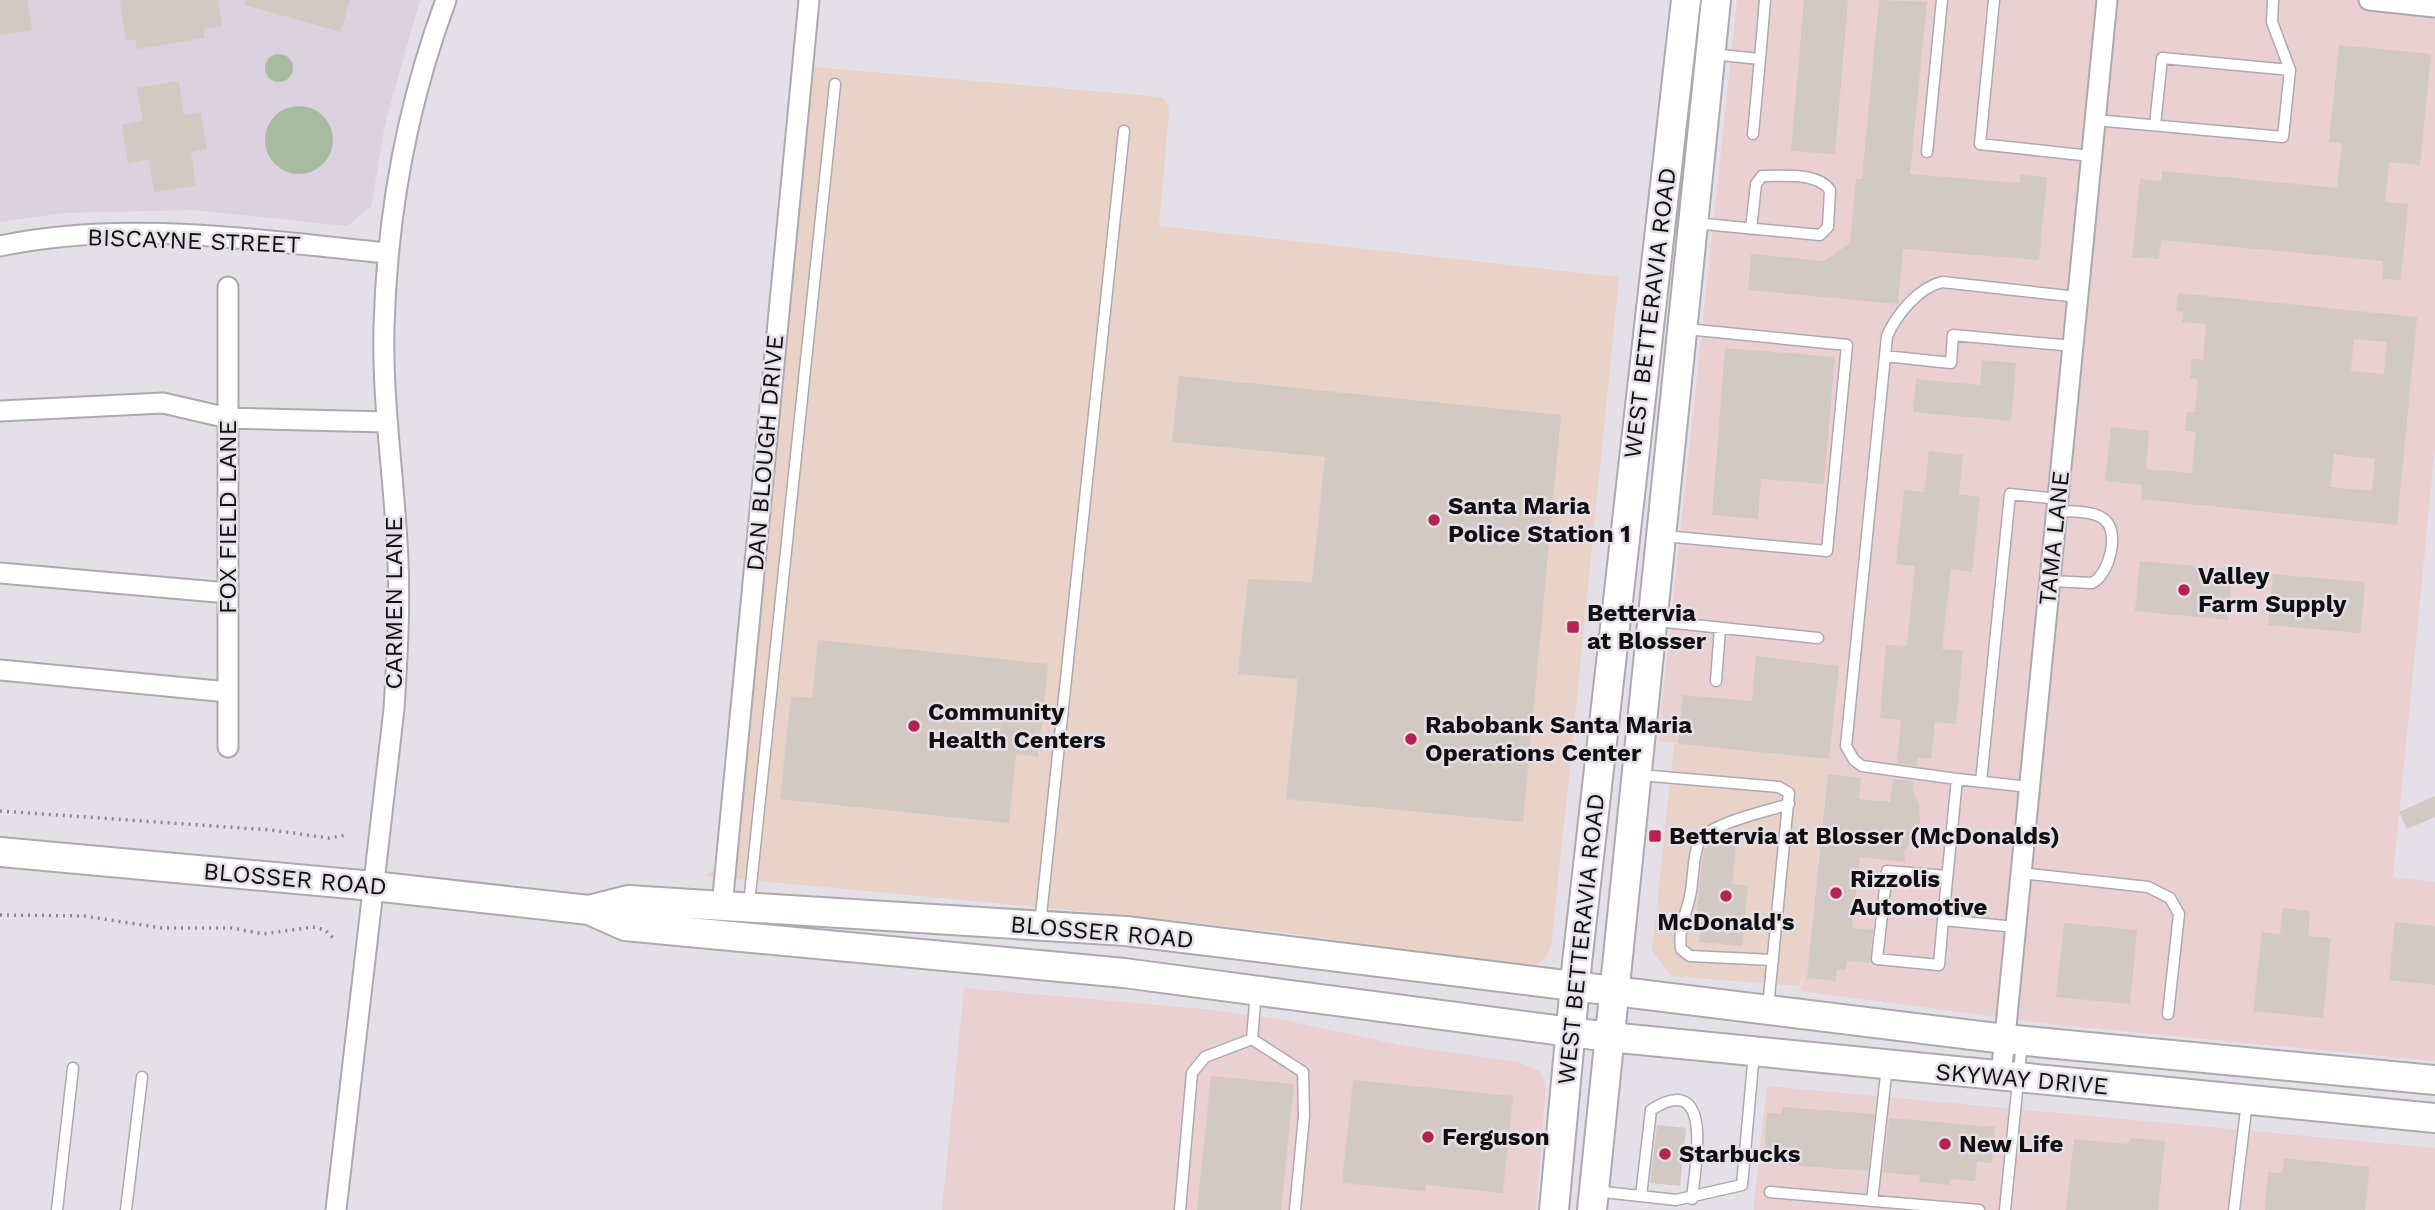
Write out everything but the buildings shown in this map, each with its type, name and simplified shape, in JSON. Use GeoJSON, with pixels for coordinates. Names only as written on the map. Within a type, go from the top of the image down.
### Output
{"type":"FeatureCollection","features":[{"type":"Feature","properties":{"kind":"main road","name":"WEST BETTERAVIA ROAD"},"geometry":{"type":"LineString","coordinates":[[1553,1210],[1574,989],[1686,0]]}},
{"type":"Feature","properties":{"kind":"main road","name":"WEST BETTERAVIA ROAD"},"geometry":{"type":"LineString","coordinates":[[1593,1200],[1716,0]]}},
{"type":"Feature","properties":{"kind":"main road","name":"BLOSSER ROAD"},"geometry":{"type":"LineString","coordinates":[[0,852],[373,886],[589,910],[625,926],[1124,973],[1609,1037]]}},
{"type":"Feature","properties":{"kind":"main road","name":"BLOSSER ROAD"},"geometry":{"type":"LineString","coordinates":[[589,910],[628,900],[1126,931],[1613,993]]}},
{"type":"Feature","properties":{"kind":"main road","name":"SKYWAY DRIVE"},"geometry":{"type":"LineString","coordinates":[[1613,993],[2014,1040],[2435,1080]]}},
{"type":"Feature","properties":{"kind":"main road","name":"SKYWAY DRIVE"},"geometry":{"type":"LineString","coordinates":[[1609,1037],[2435,1118]]}},
{"type":"Feature","properties":{"kind":"street","name":"CARMEN LANE"},"geometry":{"type":"LineString","coordinates":[[336,1210],[394,709],[399,628],[398,561],[387,422],[384,329],[388,253],[413,105],[446,0]]}},
{"type":"Feature","properties":{"kind":"street","name":"DAN BLOUGH DRIVE"},"geometry":{"type":"LineString","coordinates":[[735,907],[809,0]]}},
{"type":"Feature","properties":{"kind":"street","name":"TAMA LANE"},"geometry":{"type":"LineString","coordinates":[[2010,1078],[2014,1040],[2016,927],[2107,0]]}},
{"type":"Feature","properties":{"kind":"street"},"geometry":{"type":"LineString","coordinates":[[2369,0],[2435,7]]}},
{"type":"Feature","properties":{"kind":"street","name":"BISCAYNE STREET"},"geometry":{"type":"LineString","coordinates":[[0,246],[105,233],[225,238],[388,253]]}},
{"type":"Feature","properties":{"kind":"street","name":"FOX FIELD LANE"},"geometry":{"type":"LineString","coordinates":[[228,287],[228,747]]}},
{"type":"Feature","properties":{"kind":"street"},"geometry":{"type":"LineString","coordinates":[[0,411],[163,404],[228,418],[387,422]]}},
{"type":"Feature","properties":{"kind":"street"},"geometry":{"type":"LineString","coordinates":[[0,573],[228,593]]}},
{"type":"Feature","properties":{"kind":"street"},"geometry":{"type":"LineString","coordinates":[[0,670],[228,692]]}},
{"type":"Feature","properties":{"kind":"lane"},"geometry":{"type":"LineString","coordinates":[[1753,134],[1765,0]]}},
{"type":"Feature","properties":{"kind":"lane"},"geometry":{"type":"LineString","coordinates":[[1927,152],[1942,0]]}},
{"type":"Feature","properties":{"kind":"lane"},"geometry":{"type":"LineString","coordinates":[[1994,0],[1980,144],[2091,156]]}},
{"type":"Feature","properties":{"kind":"lane"},"geometry":{"type":"LineString","coordinates":[[2095,120],[2283,137],[2290,71],[2272,22],[2273,0]]}},
{"type":"Feature","properties":{"kind":"lane"},"geometry":{"type":"LineString","coordinates":[[1711,54],[1760,59]]}},
{"type":"Feature","properties":{"kind":"lane"},"geometry":{"type":"LineString","coordinates":[[2155,125],[2162,58],[2290,71]]}},
{"type":"Feature","properties":{"kind":"lane"},"geometry":{"type":"LineString","coordinates":[[735,907],[835,84]]}},
{"type":"Feature","properties":{"kind":"lane"},"geometry":{"type":"LineString","coordinates":[[1040,926],[1124,131]]}},
{"type":"Feature","properties":{"kind":"lane"},"geometry":{"type":"LineString","coordinates":[[1693,223],[1752,229],[1820,235],[1828,227],[1830,190],[1824,182],[1801,177],[1762,176],[1756,184],[1752,229]]}},
{"type":"Feature","properties":{"kind":"lane"},"geometry":{"type":"LineString","coordinates":[[2029,787],[1862,766],[1854,760],[1846,746],[1887,336],[1894,320],[1931,285],[1942,282],[2078,297]]}},
{"type":"Feature","properties":{"kind":"lane"},"geometry":{"type":"LineString","coordinates":[[1661,536],[1826,551],[1847,345],[1682,329]]}},
{"type":"Feature","properties":{"kind":"lane"},"geometry":{"type":"LineString","coordinates":[[1885,356],[1951,363],[1953,335],[2073,346]]}},
{"type":"Feature","properties":{"kind":"lane"},"geometry":{"type":"LineString","coordinates":[[1981,782],[2010,494],[2103,517],[2109,524],[2111,535],[2105,570],[2092,583],[2050,582]]}},
{"type":"Feature","properties":{"kind":"lane"},"geometry":{"type":"LineString","coordinates":[[1652,621],[1818,638]]}},
{"type":"Feature","properties":{"kind":"lane"},"geometry":{"type":"LineString","coordinates":[[1716,681],[1720,628]]}},
{"type":"Feature","properties":{"kind":"lane"},"geometry":{"type":"LineString","coordinates":[[1636,775],[1779,787],[1789,793],[1768,1011]]}},
{"type":"Feature","properties":{"kind":"lane"},"geometry":{"type":"LineString","coordinates":[[1947,876],[1887,871],[1877,959],[1939,965],[1957,779]]}},
{"type":"Feature","properties":{"kind":"lane"},"geometry":{"type":"LineString","coordinates":[[1773,960],[1690,956],[1681,950],[1679,938],[1690,899],[1698,846],[1704,835],[1789,804]]}},
{"type":"Feature","properties":{"kind":"lane"},"geometry":{"type":"LineString","coordinates":[[2021,873],[2148,887],[2170,898],[2179,914],[2168,1014]]}},
{"type":"Feature","properties":{"kind":"lane"},"geometry":{"type":"LineString","coordinates":[[1942,920],[2016,927]]}},
{"type":"Feature","properties":{"kind":"lane"},"geometry":{"type":"LineString","coordinates":[[1252,1040],[1256,991]]}},
{"type":"Feature","properties":{"kind":"lane"},"geometry":{"type":"LineString","coordinates":[[1180,1210],[1192,1073],[1205,1057],[1252,1040]]}},
{"type":"Feature","properties":{"kind":"lane"},"geometry":{"type":"LineString","coordinates":[[1252,1040],[1303,1072],[1304,1116],[1295,1210]]}},
{"type":"Feature","properties":{"kind":"lane"},"geometry":{"type":"LineString","coordinates":[[1593,1200],[1640,1196],[1692,1199],[1742,1185],[1754,1052]]}},
{"type":"Feature","properties":{"kind":"lane"},"geometry":{"type":"LineString","coordinates":[[1872,1201],[1887,1065]]}},
{"type":"Feature","properties":{"kind":"lane"},"geometry":{"type":"LineString","coordinates":[[57,1210],[73,1068]]}},
{"type":"Feature","properties":{"kind":"lane"},"geometry":{"type":"LineString","coordinates":[[126,1210],[142,1077]]}},
{"type":"Feature","properties":{"kind":"lane"},"geometry":{"type":"LineString","coordinates":[[2005,1210],[2010,1078]]}},
{"type":"Feature","properties":{"kind":"lane"},"geometry":{"type":"LineString","coordinates":[[1640,1196],[1651,1110],[1669,1098],[1680,1100],[1691,1107],[1698,1121],[1692,1199]]}},
{"type":"Feature","properties":{"kind":"lane"},"geometry":{"type":"LineString","coordinates":[[2234,1210],[2247,1100]]}},
{"type":"Feature","properties":{"kind":"lane"},"geometry":{"type":"LineString","coordinates":[[1770,1192],[1979,1210]]}},
{"type":"Feature","properties":{"kind":"path"},"geometry":{"type":"LineString","coordinates":[[0,811],[271,830],[329,838],[346,835]]}},
{"type":"Feature","properties":{"kind":"path"},"geometry":{"type":"LineString","coordinates":[[0,915],[84,916],[162,928],[232,928],[263,934],[313,928],[324,930],[335,940]]}},
{"type":"Feature","properties":{"kind":"shaded area"},"geometry":{"type":"Polygon","coordinates":[[[0,0],[420,0],[385,124],[371,207],[347,226],[193,210],[63,213],[0,222],[0,0]]]}},
{"type":"Feature","properties":{"kind":"shaded area"},"geometry":{"type":"Polygon","coordinates":[[[1737,0],[2435,0],[2435,447],[2393,877],[2435,882],[2435,1061],[2058,1025],[1800,991],[1805,972],[1829,759],[1658,741],[1737,0]]]}},
{"type":"Feature","properties":{"kind":"shaded area"},"geometry":{"type":"Polygon","coordinates":[[[802,66],[1161,97],[1167,101],[1169,111],[1159,226],[1619,277],[1551,946],[1546,958],[1534,967],[1503,965],[1295,934],[1144,917],[706,876],[718,865],[802,66]]]}},
{"type":"Feature","properties":{"kind":"shaded area"},"geometry":{"type":"Polygon","coordinates":[[[1674,744],[1829,759],[1805,972],[1799,986],[1671,976],[1652,951],[1674,744]]]}},
{"type":"Feature","properties":{"kind":"shaded area"},"geometry":{"type":"Polygon","coordinates":[[[964,988],[1204,1009],[1283,1020],[1406,1046],[1518,1062],[1541,1072],[1546,1085],[1536,1210],[942,1210],[964,988]]]}},
{"type":"Feature","properties":{"kind":"shaded area"},"geometry":{"type":"Polygon","coordinates":[[[1767,1086],[2435,1148],[2435,1210],[1753,1210],[1767,1086]]]}},
{"type":"Feature","properties":{"kind":"green space"},"geometry":{"type":"Polygon","coordinates":[[[279,54],[289,58],[293,68],[289,78],[279,82],[269,78],[265,68],[269,58],[279,54]]]}},
{"type":"Feature","properties":{"kind":"green space"},"geometry":{"type":"Polygon","coordinates":[[[299,106],[312,109],[323,116],[330,127],[333,140],[330,153],[323,164],[312,171],[299,174],[286,171],[275,164],[268,153],[265,140],[268,127],[275,116],[286,109],[299,106]]]}},
{"type":"Feature","properties":{"kind":"place","name":"Santa Maria Police Station 1"},"geometry":{"type":"Point","coordinates":[1434,520]}},
{"type":"Feature","properties":{"kind":"place","name":"Valley Farm Supply"},"geometry":{"type":"Point","coordinates":[2184,590]}},
{"type":"Feature","properties":{"kind":"place","name":"Bettervia at Blosser"},"geometry":{"type":"Point","coordinates":[1573,627]}},
{"type":"Feature","properties":{"kind":"place","name":"Community Health Centers"},"geometry":{"type":"Point","coordinates":[914,726]}},
{"type":"Feature","properties":{"kind":"place","name":"Rabobank Santa Maria Operations Center"},"geometry":{"type":"Point","coordinates":[1411,739]}},
{"type":"Feature","properties":{"kind":"place","name":"Bettervia at Blosser (McDonalds)"},"geometry":{"type":"Point","coordinates":[1655,836]}},
{"type":"Feature","properties":{"kind":"place","name":"Rizzolis Automotive"},"geometry":{"type":"Point","coordinates":[1836,893]}},
{"type":"Feature","properties":{"kind":"place","name":"McDonald's"},"geometry":{"type":"Point","coordinates":[1726,896]}},
{"type":"Feature","properties":{"kind":"place","name":"Ferguson"},"geometry":{"type":"Point","coordinates":[1428,1137]}},
{"type":"Feature","properties":{"kind":"place","name":"New Life"},"geometry":{"type":"Point","coordinates":[1945,1144]}},
{"type":"Feature","properties":{"kind":"place","name":"Starbucks"},"geometry":{"type":"Point","coordinates":[1665,1154]}}]}
